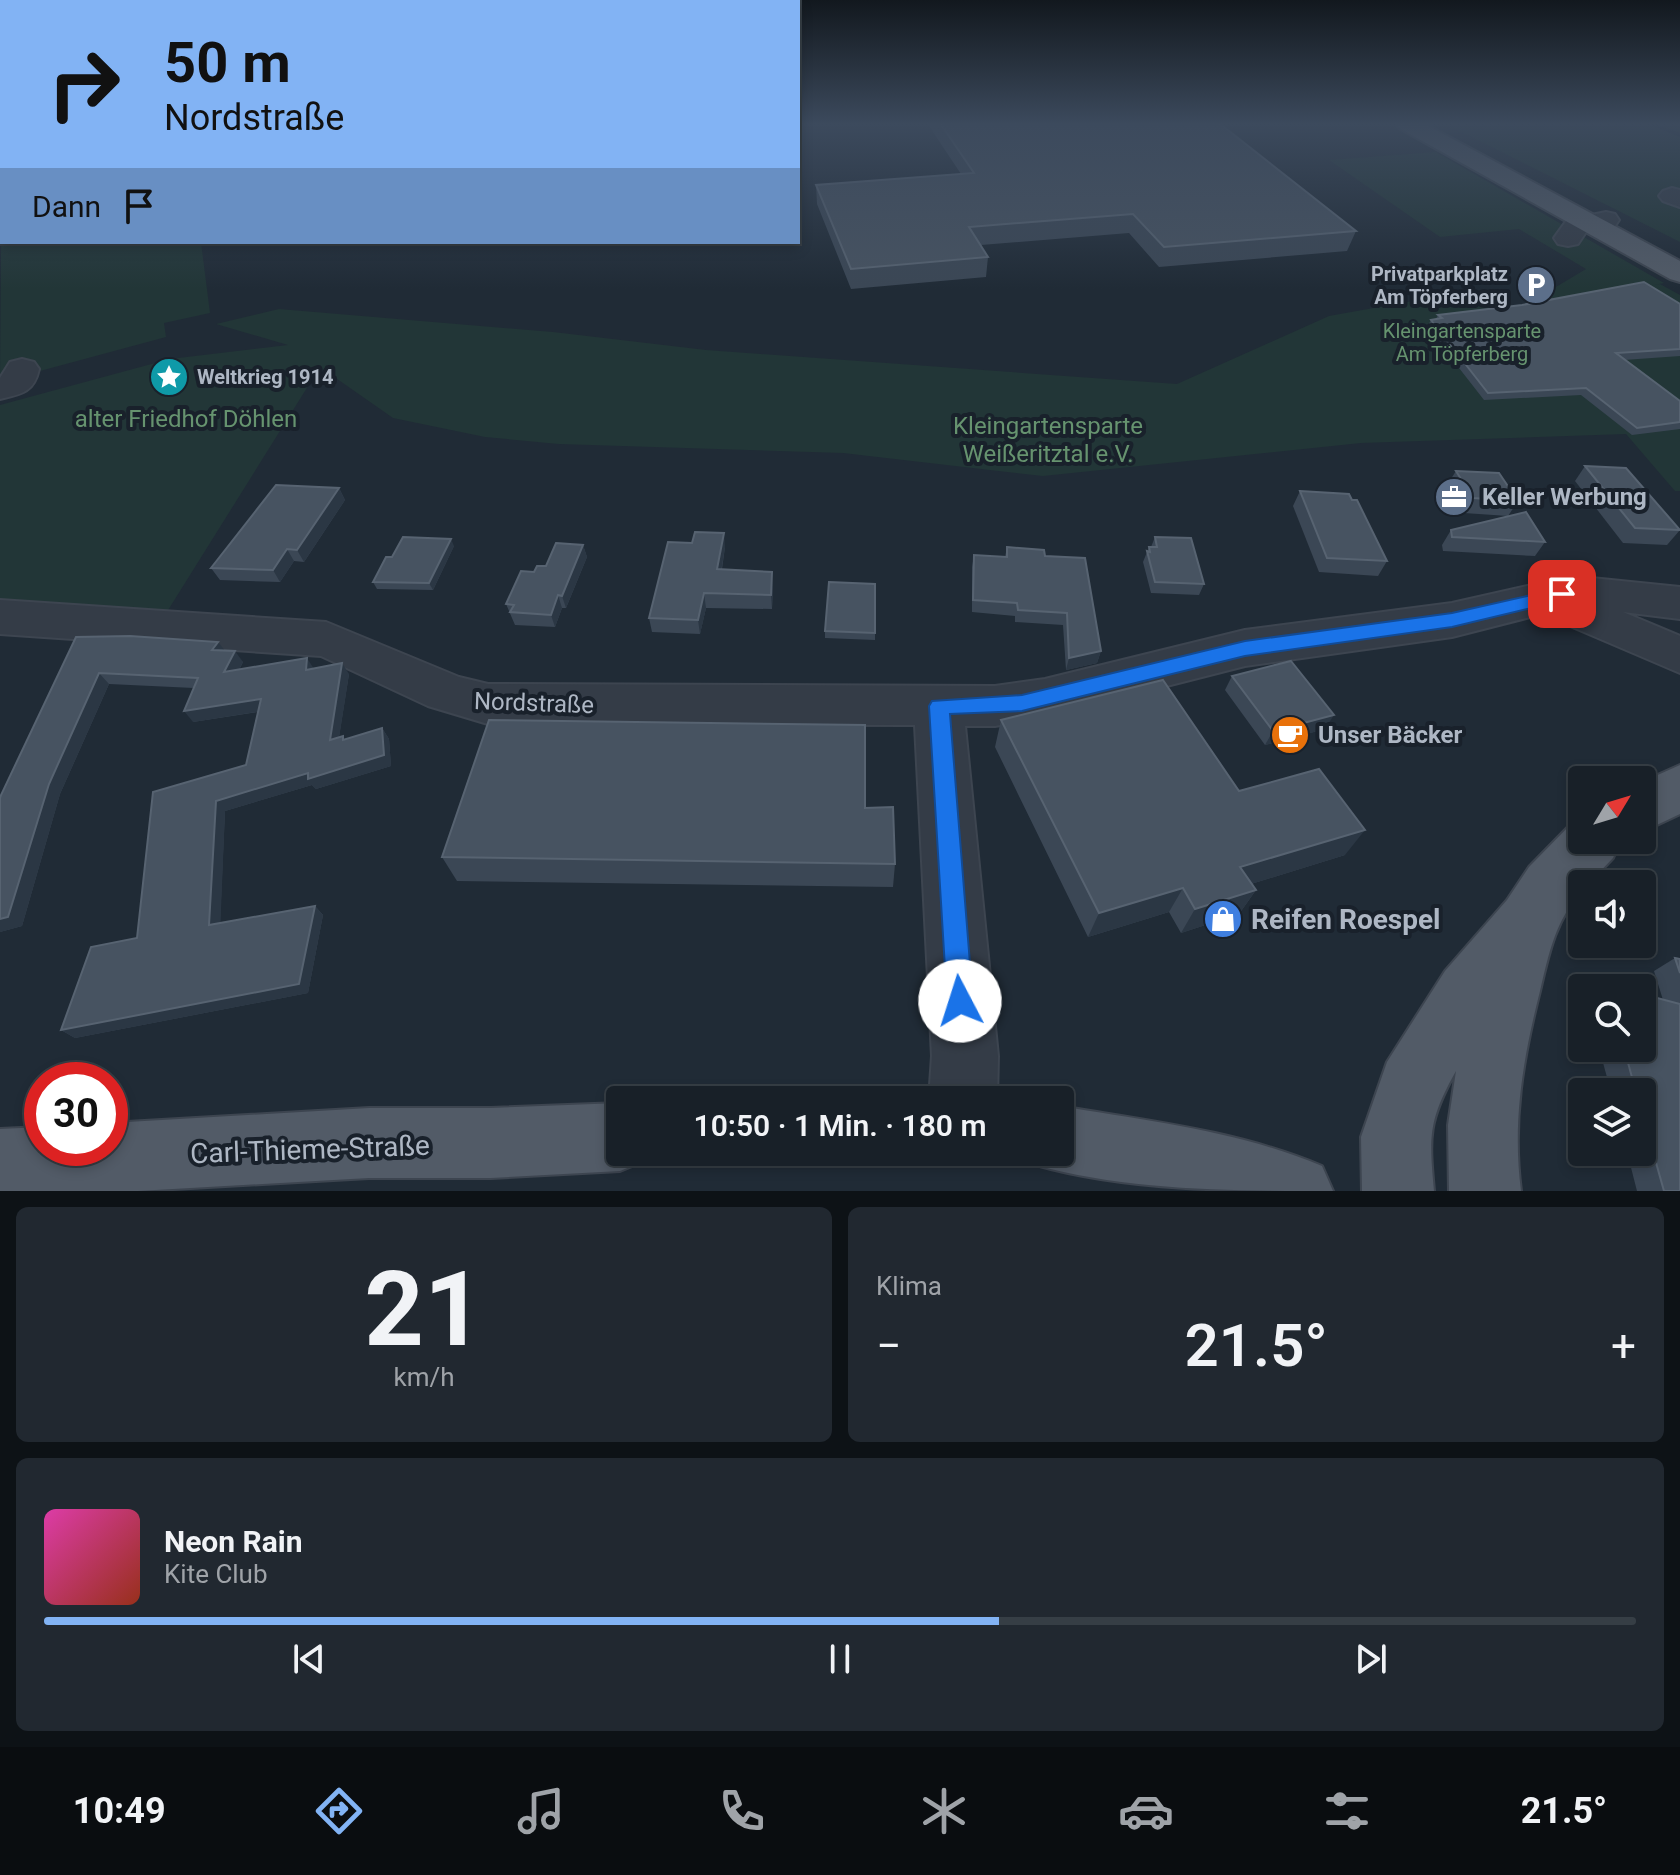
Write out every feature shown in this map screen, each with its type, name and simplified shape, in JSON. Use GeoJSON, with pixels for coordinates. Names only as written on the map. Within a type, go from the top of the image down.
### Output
{"type":"FeatureCollection","features":[{"type":"Feature","properties":{"kind":"main road"},"geometry":{"type":"LineString","coordinates":[[1503,179],[1587,227],[1680,273]]}},
{"type":"Feature","properties":{"kind":"main road"},"geometry":{"type":"LineString","coordinates":[[1513,179],[1587,227],[1680,261]]}},
{"type":"Feature","properties":{"kind":"main road"},"geometry":{"type":"LineString","coordinates":[[1656,801],[1680,788]]}},
{"type":"Feature","properties":{"kind":"main road"},"geometry":{"type":"LineString","coordinates":[[1398,1191],[1395,1137],[1411,1086],[1467,993],[1528,920],[1549,886],[1580,854]]}},
{"type":"Feature","properties":{"kind":"main road"},"geometry":{"type":"LineString","coordinates":[[1485,1191],[1479,1156],[1483,1108],[1528,920]]}},
{"type":"Feature","properties":{"kind":"main road","name":"Carl-Thieme-Straße"},"geometry":{"type":"LineString","coordinates":[[0,1164],[369,1143],[491,1143],[606,1138]]}},
{"type":"Feature","properties":{"kind":"main road"},"geometry":{"type":"LineString","coordinates":[[1074,1143],[1220,1168],[1297,1191]]}},
{"type":"Feature","properties":{"kind":"street","name":"Nordstraße"},"geometry":{"type":"LineString","coordinates":[[0,617],[326,639],[358,650],[459,699],[488,704],[939,706],[1022,703],[1245,648],[1452,620],[1546,598],[1673,623]]}},
{"type":"Feature","properties":{"kind":"street"},"geometry":{"type":"LineString","coordinates":[[939,706],[965,1056],[964,1086]]}},
{"type":"Feature","properties":{"kind":"green space"},"geometry":{"type":"Polygon","coordinates":[[[1356,179],[1482,179],[1664,283],[1654,285],[1660,284],[1680,295],[1680,491],[1675,491],[1626,434],[1361,443],[1043,476],[843,453],[559,444],[485,437],[393,418],[320,367],[165,615],[0,608],[0,405],[170,359],[288,345],[216,324],[279,309],[553,332],[706,350],[1177,384],[1329,316],[1474,290],[1506,308],[1542,300],[1534,300],[1586,269],[1519,229],[1440,237],[1356,179]]]}},
{"type":"Feature","properties":{"kind":"green space"},"geometry":{"type":"Polygon","coordinates":[[[1554,179],[1680,179],[1680,242],[1554,179]]]}},
{"type":"Feature","properties":{"kind":"green space"},"geometry":{"type":"Polygon","coordinates":[[[1,244],[201,244],[210,313],[164,323],[166,337],[40,371],[35,364],[0,382],[1,244]]]}},
{"type":"Feature","properties":{"kind":"building"},"geometry":{"type":"Polygon","coordinates":[[[901,179],[1290,179],[1356,231],[1164,247],[1133,214],[969,227],[988,257],[851,269],[816,185],[901,179]]]}},
{"type":"Feature","properties":{"kind":"building"},"geometry":{"type":"Polygon","coordinates":[[[1644,282],[1680,304],[1680,349],[1616,353],[1680,401],[1680,422],[1637,428],[1586,388],[1488,393],[1431,320],[1442,318],[1438,315],[1522,305],[1644,282]]]}},
{"type":"Feature","properties":{"kind":"building"},"geometry":{"type":"Polygon","coordinates":[[[1585,466],[1626,468],[1680,530],[1635,528],[1585,466]]]}},
{"type":"Feature","properties":{"kind":"building"},"geometry":{"type":"Polygon","coordinates":[[[1456,471],[1499,473],[1518,501],[1473,498],[1456,471]]]}},
{"type":"Feature","properties":{"kind":"building"},"geometry":{"type":"Polygon","coordinates":[[[276,485],[339,488],[297,550],[287,549],[273,570],[211,568],[276,485]]]}},
{"type":"Feature","properties":{"kind":"building"},"geometry":{"type":"Polygon","coordinates":[[[1300,491],[1349,494],[1352,500],[1357,500],[1387,561],[1327,558],[1300,491]]]}},
{"type":"Feature","properties":{"kind":"building"},"geometry":{"type":"Polygon","coordinates":[[[1526,512],[1545,542],[1452,537],[1451,530],[1526,512]]]}},
{"type":"Feature","properties":{"kind":"building"},"geometry":{"type":"Polygon","coordinates":[[[695,532],[724,533],[717,569],[772,572],[771,595],[704,593],[698,620],[649,618],[668,542],[692,543],[695,532]]]}},
{"type":"Feature","properties":{"kind":"building"},"geometry":{"type":"Polygon","coordinates":[[[403,537],[451,539],[429,583],[373,582],[386,557],[392,557],[403,537]]]}},
{"type":"Feature","properties":{"kind":"building"},"geometry":{"type":"Polygon","coordinates":[[[1155,537],[1191,538],[1204,584],[1155,582],[1147,551],[1150,552],[1149,547],[1157,547],[1155,537]]]}},
{"type":"Feature","properties":{"kind":"building"},"geometry":{"type":"Polygon","coordinates":[[[556,543],[583,545],[551,615],[510,612],[514,605],[506,604],[521,571],[534,572],[537,566],[546,566],[556,543]]]}},
{"type":"Feature","properties":{"kind":"building"},"geometry":{"type":"Polygon","coordinates":[[[1007,547],[1044,550],[1045,556],[1085,558],[1101,651],[1069,658],[1067,613],[1018,610],[1017,603],[973,600],[974,555],[1007,557],[1007,547]]]}},
{"type":"Feature","properties":{"kind":"building"},"geometry":{"type":"Polygon","coordinates":[[[829,582],[875,584],[875,633],[825,631],[829,582]]]}},
{"type":"Feature","properties":{"kind":"building"},"geometry":{"type":"Polygon","coordinates":[[[130,636],[218,642],[212,650],[235,651],[224,672],[307,658],[306,670],[342,663],[330,740],[343,736],[343,740],[382,728],[384,755],[308,779],[308,773],[216,801],[209,925],[315,906],[299,984],[61,1030],[91,947],[137,938],[153,792],[246,765],[261,699],[184,711],[198,678],[99,673],[49,784],[8,917],[0,919],[1,795],[76,637],[130,636]]]}},
{"type":"Feature","properties":{"kind":"building"},"geometry":{"type":"Polygon","coordinates":[[[1291,661],[1334,715],[1273,731],[1232,676],[1291,661]]]}},
{"type":"Feature","properties":{"kind":"building"},"geometry":{"type":"Polygon","coordinates":[[[1163,680],[1239,791],[1319,769],[1365,830],[1240,867],[1256,890],[1195,909],[1183,888],[1099,913],[1001,720],[1163,680]]]}},
{"type":"Feature","properties":{"kind":"building"},"geometry":{"type":"Polygon","coordinates":[[[489,720],[865,725],[865,808],[893,807],[895,864],[442,857],[489,720]]]}},
{"type":"Feature","properties":{"kind":"building"},"geometry":{"type":"Polygon","coordinates":[[[1656,998],[1680,1004],[1680,1191],[1664,1191],[1656,1163],[1656,1078],[1632,1078],[1628,1062],[1656,1062],[1656,998]]]}},
{"type":"Feature","properties":{"kind":"place","name":"Privatparkplatz Am Töpferberg"},"geometry":{"type":"Point","coordinates":[1536,285]}},
{"type":"Feature","properties":{"kind":"place","name":"Weltkrieg 1914"},"geometry":{"type":"Point","coordinates":[169,377]}},
{"type":"Feature","properties":{"kind":"place","name":"Keller Werbung"},"geometry":{"type":"Point","coordinates":[1454,497]}},
{"type":"Feature","properties":{"kind":"place","name":"Unser Bäcker"},"geometry":{"type":"Point","coordinates":[1290,735]}},
{"type":"Feature","properties":{"kind":"place","name":"Reifen Roespel"},"geometry":{"type":"Point","coordinates":[1223,919]}},
{"type":"Feature","properties":{"kind":"route"},"geometry":{"type":"LineString","coordinates":[[960,1001],[939,706],[1022,703],[1245,648],[1452,620],[1562,594]]}},
{"type":"Feature","properties":{"kind":"park label","name":"Kleingartensparte Am Töpferberg"},"geometry":{"type":"Point","coordinates":[1462,342]}},
{"type":"Feature","properties":{"kind":"park label","name":"alter Friedhof Döhlen"},"geometry":{"type":"Point","coordinates":[186,419]}},
{"type":"Feature","properties":{"kind":"park label","name":"Kleingartensparte Weißeritztal e.V."},"geometry":{"type":"Point","coordinates":[1048,440]}}]}
